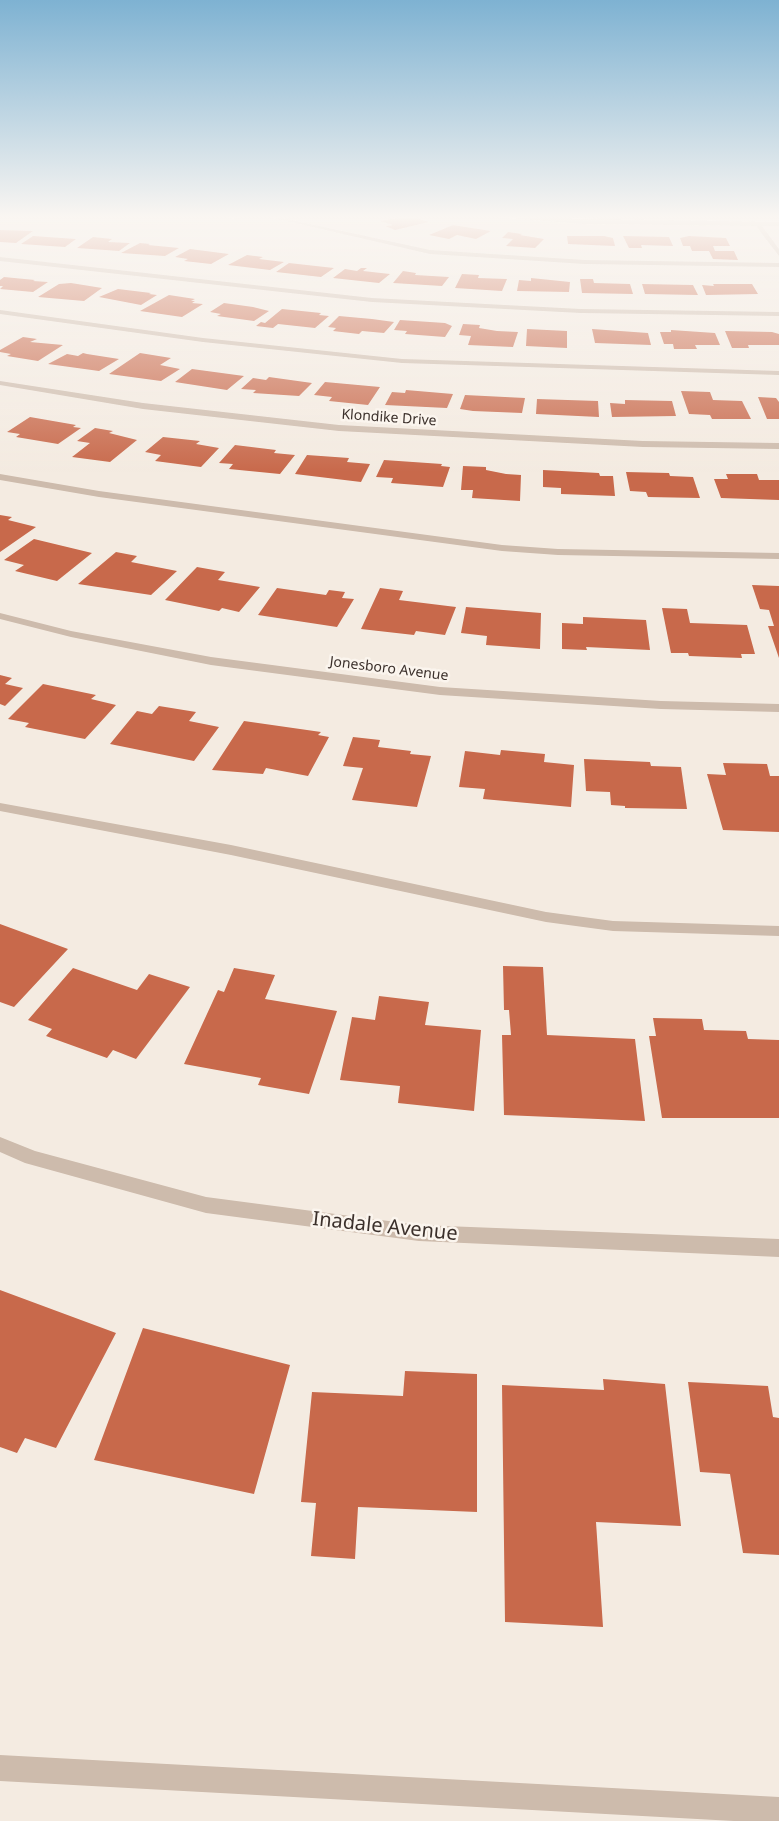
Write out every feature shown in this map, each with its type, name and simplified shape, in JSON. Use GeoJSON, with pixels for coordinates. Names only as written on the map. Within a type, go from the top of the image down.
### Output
{"type":"FeatureCollection","features":[{"type":"Feature","properties":{"kind":"street"},"geometry":{"type":"LineString","coordinates":[[402,302],[580,311],[779,314]]}},
{"type":"Feature","properties":{"kind":"street"},"geometry":{"type":"LineString","coordinates":[[0,312],[214,342],[402,361],[779,373]]}},
{"type":"Feature","properties":{"kind":"street","name":"Klondike Drive"},"geometry":{"type":"LineString","coordinates":[[0,383],[143,406],[339,428],[632,444],[779,446]]}},
{"type":"Feature","properties":{"kind":"street"},"geometry":{"type":"LineString","coordinates":[[0,477],[99,494],[502,548],[558,552],[779,556]]}},
{"type":"Feature","properties":{"kind":"street","name":"Jonesboro Avenue"},"geometry":{"type":"LineString","coordinates":[[0,616],[71,634],[211,661],[440,692],[661,705],[779,708]]}},
{"type":"Feature","properties":{"kind":"street"},"geometry":{"type":"LineString","coordinates":[[0,807],[231,850],[546,917],[613,926],[779,931]]}},
{"type":"Feature","properties":{"kind":"street","name":"Inadale Avenue"},"geometry":{"type":"LineString","coordinates":[[0,1144],[31,1158],[206,1205],[407,1232],[779,1248]]}},
{"type":"Feature","properties":{"kind":"street"},"geometry":{"type":"LineString","coordinates":[[0,1768],[779,1810]]}},
{"type":"Feature","properties":{"kind":"building"},"geometry":{"type":"Polygon","coordinates":[[[125,302],[146,302],[141,305],[125,302]]]}},
{"type":"Feature","properties":{"kind":"building"},"geometry":{"type":"Polygon","coordinates":[[[156,302],[203,304],[182,317],[140,311],[156,302]]]}},
{"type":"Feature","properties":{"kind":"building"},"geometry":{"type":"Polygon","coordinates":[[[224,303],[269,311],[254,321],[217,316],[221,314],[210,312],[224,303]]]}},
{"type":"Feature","properties":{"kind":"building"},"geometry":{"type":"Polygon","coordinates":[[[282,309],[329,316],[315,328],[278,324],[273,328],[256,326],[261,322],[265,323],[282,309]]]}},
{"type":"Feature","properties":{"kind":"building"},"geometry":{"type":"Polygon","coordinates":[[[339,316],[394,322],[384,333],[362,331],[359,334],[333,331],[336,328],[328,327],[339,316]]]}},
{"type":"Feature","properties":{"kind":"building"},"geometry":{"type":"Polygon","coordinates":[[[400,320],[445,323],[452,326],[445,337],[405,334],[407,331],[394,330],[400,320]]]}},
{"type":"Feature","properties":{"kind":"building"},"geometry":{"type":"Polygon","coordinates":[[[463,324],[480,325],[479,328],[497,331],[518,332],[513,347],[468,345],[471,336],[459,335],[463,324]]]}},
{"type":"Feature","properties":{"kind":"building"},"geometry":{"type":"Polygon","coordinates":[[[527,329],[567,331],[567,348],[526,346],[527,329]]]}},
{"type":"Feature","properties":{"kind":"building"},"geometry":{"type":"Polygon","coordinates":[[[592,329],[648,333],[651,345],[595,343],[592,329]]]}},
{"type":"Feature","properties":{"kind":"building"},"geometry":{"type":"Polygon","coordinates":[[[671,330],[715,333],[720,345],[695,345],[697,349],[674,349],[673,344],[664,344],[660,332],[671,332],[671,330]]]}},
{"type":"Feature","properties":{"kind":"building"},"geometry":{"type":"Polygon","coordinates":[[[725,331],[772,332],[779,334],[779,345],[748,345],[749,348],[732,348],[725,331]]]}},
{"type":"Feature","properties":{"kind":"building"},"geometry":{"type":"Polygon","coordinates":[[[23,337],[37,339],[30,342],[63,345],[38,361],[7,356],[11,354],[0,352],[23,337]]]}},
{"type":"Feature","properties":{"kind":"building"},"geometry":{"type":"Polygon","coordinates":[[[83,353],[119,359],[99,371],[48,364],[67,354],[78,356],[83,353]]]}},
{"type":"Feature","properties":{"kind":"building"},"geometry":{"type":"Polygon","coordinates":[[[140,353],[171,358],[160,365],[180,369],[161,381],[109,374],[140,353]]]}},
{"type":"Feature","properties":{"kind":"building"},"geometry":{"type":"Polygon","coordinates":[[[192,369],[244,376],[227,390],[175,382],[192,369]]]}},
{"type":"Feature","properties":{"kind":"building"},"geometry":{"type":"Polygon","coordinates":[[[269,377],[312,383],[299,396],[253,393],[256,390],[241,389],[253,378],[266,380],[269,377]]]}},
{"type":"Feature","properties":{"kind":"building"},"geometry":{"type":"Polygon","coordinates":[[[325,382],[380,387],[368,405],[329,401],[332,397],[314,395],[325,382]]]}},
{"type":"Feature","properties":{"kind":"building"},"geometry":{"type":"Polygon","coordinates":[[[406,390],[453,394],[447,408],[385,405],[392,392],[405,393],[406,390]]]}},
{"type":"Feature","properties":{"kind":"building"},"geometry":{"type":"Polygon","coordinates":[[[681,391],[710,392],[713,400],[742,401],[751,419],[712,419],[710,415],[689,414],[681,391]]]}},
{"type":"Feature","properties":{"kind":"building"},"geometry":{"type":"Polygon","coordinates":[[[465,395],[525,398],[522,413],[473,411],[460,409],[465,395]]]}},
{"type":"Feature","properties":{"kind":"building"},"geometry":{"type":"Polygon","coordinates":[[[758,397],[776,398],[779,402],[779,419],[767,419],[758,397]]]}},
{"type":"Feature","properties":{"kind":"building"},"geometry":{"type":"Polygon","coordinates":[[[537,399],[598,401],[599,417],[536,414],[537,399]]]}},
{"type":"Feature","properties":{"kind":"building"},"geometry":{"type":"Polygon","coordinates":[[[625,400],[672,401],[676,416],[612,417],[610,403],[625,404],[625,400]]]}},
{"type":"Feature","properties":{"kind":"building"},"geometry":{"type":"Polygon","coordinates":[[[30,417],[76,425],[73,427],[81,428],[58,444],[16,437],[20,434],[7,432],[30,417]]]}},
{"type":"Feature","properties":{"kind":"building"},"geometry":{"type":"Polygon","coordinates":[[[95,428],[113,431],[109,433],[137,440],[110,462],[72,457],[90,443],[77,441],[95,428]]]}},
{"type":"Feature","properties":{"kind":"building"},"geometry":{"type":"Polygon","coordinates":[[[163,437],[200,441],[196,444],[219,448],[201,467],[155,461],[161,455],[145,452],[163,437]]]}},
{"type":"Feature","properties":{"kind":"building"},"geometry":{"type":"Polygon","coordinates":[[[235,445],[276,450],[274,453],[295,455],[280,474],[229,469],[233,464],[219,463],[235,445]]]}},
{"type":"Feature","properties":{"kind":"building"},"geometry":{"type":"Polygon","coordinates":[[[307,455],[349,458],[347,462],[370,464],[361,482],[295,474],[307,455]]]}},
{"type":"Feature","properties":{"kind":"building"},"geometry":{"type":"Polygon","coordinates":[[[384,460],[442,464],[441,466],[450,467],[443,487],[391,483],[393,478],[376,477],[384,460]]]}},
{"type":"Feature","properties":{"kind":"building"},"geometry":{"type":"Polygon","coordinates":[[[463,466],[486,467],[486,470],[521,475],[520,501],[472,498],[473,490],[461,490],[463,466]]]}},
{"type":"Feature","properties":{"kind":"building"},"geometry":{"type":"Polygon","coordinates":[[[543,470],[613,476],[615,496],[561,494],[561,488],[543,487],[543,470]]]}},
{"type":"Feature","properties":{"kind":"building"},"geometry":{"type":"Polygon","coordinates":[[[626,472],[669,473],[670,476],[693,477],[700,498],[648,497],[646,492],[630,491],[626,472]]]}},
{"type":"Feature","properties":{"kind":"building"},"geometry":{"type":"Polygon","coordinates":[[[726,474],[757,474],[759,480],[779,480],[779,500],[721,498],[714,479],[728,479],[726,474]]]}},
{"type":"Feature","properties":{"kind":"building"},"geometry":{"type":"Polygon","coordinates":[[[0,515],[12,517],[8,520],[36,527],[0,552],[0,515]]]}},
{"type":"Feature","properties":{"kind":"building"},"geometry":{"type":"Polygon","coordinates":[[[34,539],[92,553],[57,581],[15,571],[24,565],[4,560],[34,539]]]}},
{"type":"Feature","properties":{"kind":"building"},"geometry":{"type":"Polygon","coordinates":[[[116,552],[137,556],[131,562],[177,571],[151,595],[78,584],[116,552]]]}},
{"type":"Feature","properties":{"kind":"building"},"geometry":{"type":"Polygon","coordinates":[[[197,567],[225,572],[218,580],[260,587],[239,612],[222,608],[219,611],[165,600],[197,567]]]}},
{"type":"Feature","properties":{"kind":"building"},"geometry":{"type":"Polygon","coordinates":[[[752,585],[779,586],[779,658],[768,626],[774,626],[769,610],[760,609],[752,585]]]}},
{"type":"Feature","properties":{"kind":"building"},"geometry":{"type":"Polygon","coordinates":[[[277,588],[326,595],[329,590],[345,592],[342,598],[354,599],[337,627],[258,615],[277,588]]]}},
{"type":"Feature","properties":{"kind":"building"},"geometry":{"type":"Polygon","coordinates":[[[380,588],[403,591],[399,600],[456,607],[445,635],[416,631],[414,635],[361,629],[380,588]]]}},
{"type":"Feature","properties":{"kind":"building"},"geometry":{"type":"Polygon","coordinates":[[[466,607],[541,613],[540,649],[486,645],[487,636],[461,633],[466,607]]]}},
{"type":"Feature","properties":{"kind":"building"},"geometry":{"type":"Polygon","coordinates":[[[662,608],[687,609],[690,623],[747,625],[755,654],[741,654],[742,658],[671,653],[662,608]]]}},
{"type":"Feature","properties":{"kind":"building"},"geometry":{"type":"Polygon","coordinates":[[[583,617],[646,620],[650,650],[586,647],[587,650],[562,649],[562,623],[583,624],[583,617]]]}},
{"type":"Feature","properties":{"kind":"building"},"geometry":{"type":"Polygon","coordinates":[[[0,675],[12,678],[5,684],[23,688],[5,706],[0,704],[0,675]]]}},
{"type":"Feature","properties":{"kind":"building"},"geometry":{"type":"Polygon","coordinates":[[[43,684],[96,695],[91,699],[116,705],[85,739],[25,727],[29,723],[8,719],[43,684]]]}},
{"type":"Feature","properties":{"kind":"building"},"geometry":{"type":"Polygon","coordinates":[[[159,706],[196,712],[189,721],[219,727],[194,761],[110,744],[137,711],[152,714],[159,706]]]}},
{"type":"Feature","properties":{"kind":"building"},"geometry":{"type":"Polygon","coordinates":[[[244,721],[321,732],[318,735],[329,737],[308,776],[266,768],[263,774],[212,770],[244,721]]]}},
{"type":"Feature","properties":{"kind":"building"},"geometry":{"type":"Polygon","coordinates":[[[353,737],[380,740],[378,747],[431,756],[417,807],[352,800],[363,768],[343,766],[353,737]]]}},
{"type":"Feature","properties":{"kind":"building"},"geometry":{"type":"Polygon","coordinates":[[[501,750],[545,754],[544,762],[574,765],[571,807],[483,799],[485,789],[459,787],[465,751],[500,755],[501,750]]]}},
{"type":"Feature","properties":{"kind":"building"},"geometry":{"type":"Polygon","coordinates":[[[584,759],[650,762],[651,766],[681,767],[687,809],[625,808],[625,806],[611,805],[610,792],[586,791],[584,759]]]}},
{"type":"Feature","properties":{"kind":"building"},"geometry":{"type":"Polygon","coordinates":[[[723,763],[767,764],[770,776],[779,776],[779,832],[723,830],[707,774],[726,775],[723,763]]]}},
{"type":"Feature","properties":{"kind":"building"},"geometry":{"type":"Polygon","coordinates":[[[0,924],[68,949],[14,1007],[0,1002],[0,924]]]}},
{"type":"Feature","properties":{"kind":"building"},"geometry":{"type":"Polygon","coordinates":[[[503,966],[543,967],[547,1035],[635,1039],[645,1121],[504,1115],[502,1035],[511,1035],[509,1010],[504,1010],[503,966]]]}},
{"type":"Feature","properties":{"kind":"building"},"geometry":{"type":"Polygon","coordinates":[[[73,968],[137,990],[149,974],[190,987],[136,1059],[113,1050],[107,1058],[46,1036],[52,1029],[28,1020],[73,968]]]}},
{"type":"Feature","properties":{"kind":"building"},"geometry":{"type":"Polygon","coordinates":[[[234,968],[275,975],[265,999],[337,1011],[309,1094],[258,1085],[261,1078],[184,1064],[218,990],[224,992],[234,968]]]}},
{"type":"Feature","properties":{"kind":"building"},"geometry":{"type":"Polygon","coordinates":[[[379,996],[429,1002],[425,1025],[481,1030],[474,1111],[398,1103],[400,1086],[340,1080],[352,1017],[375,1020],[379,996]]]}},
{"type":"Feature","properties":{"kind":"building"},"geometry":{"type":"Polygon","coordinates":[[[653,1018],[702,1019],[704,1030],[746,1031],[748,1039],[779,1040],[779,1118],[662,1118],[649,1036],[656,1036],[653,1018]]]}},
{"type":"Feature","properties":{"kind":"building"},"geometry":{"type":"Polygon","coordinates":[[[0,1290],[116,1333],[56,1448],[25,1438],[17,1453],[0,1447],[0,1290]]]}},
{"type":"Feature","properties":{"kind":"building"},"geometry":{"type":"Polygon","coordinates":[[[143,1328],[290,1365],[254,1494],[94,1460],[143,1328]]]}},
{"type":"Feature","properties":{"kind":"building"},"geometry":{"type":"Polygon","coordinates":[[[405,1371],[477,1374],[477,1512],[358,1507],[355,1559],[311,1556],[316,1503],[301,1502],[312,1392],[403,1396],[405,1371]]]}},
{"type":"Feature","properties":{"kind":"building"},"geometry":{"type":"Polygon","coordinates":[[[603,1379],[665,1384],[681,1526],[596,1522],[603,1627],[505,1622],[502,1385],[604,1390],[603,1379]]]}},
{"type":"Feature","properties":{"kind":"building"},"geometry":{"type":"Polygon","coordinates":[[[688,1382],[768,1386],[773,1417],[779,1418],[779,1555],[743,1553],[730,1474],[700,1472],[688,1382]]]}}]}
